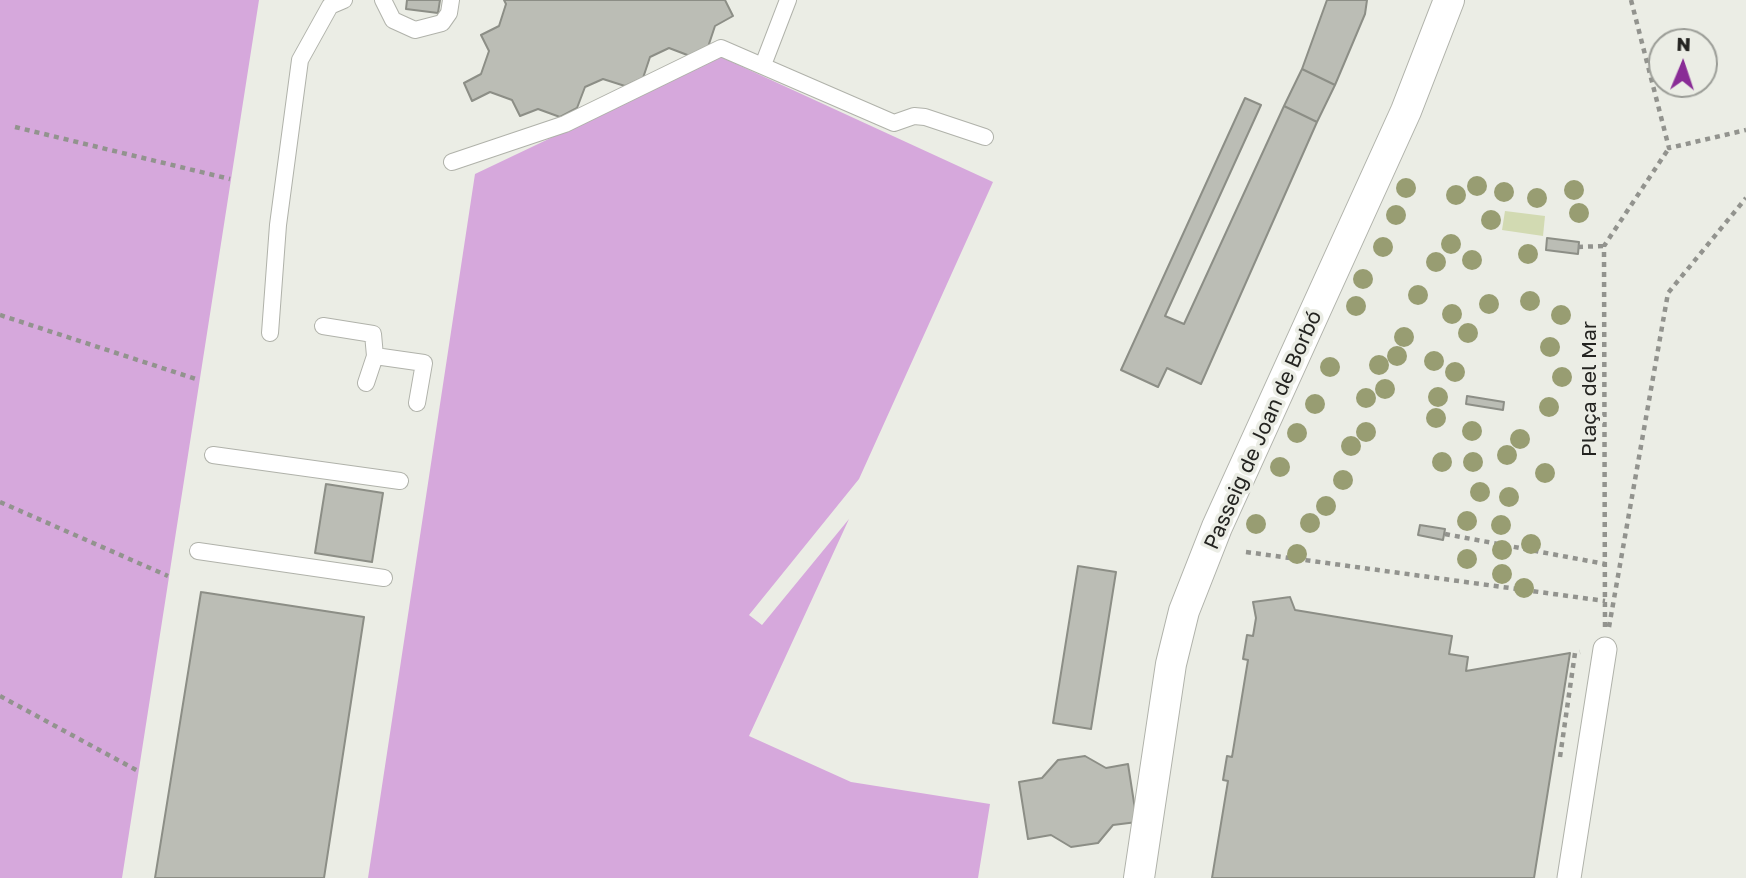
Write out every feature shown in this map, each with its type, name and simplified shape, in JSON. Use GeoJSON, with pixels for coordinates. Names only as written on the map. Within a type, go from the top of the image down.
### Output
{"type":"FeatureCollection","features":[{"type":"Feature","properties":{"kind":"street","name":"Passeig de Joan de Borbó"},"geometry":{"type":"LineString","coordinates":[[1139,878],[1171,664],[1184,611],[1217,527],[1406,111],[1450,0]]}},
{"type":"Feature","properties":{"kind":"street"},"geometry":{"type":"LineString","coordinates":[[1569,878],[1605,649]]}},
{"type":"Feature","properties":{"kind":"lane"},"geometry":{"type":"LineString","coordinates":[[270,333],[278,225],[300,60],[330,6],[344,0]]}},
{"type":"Feature","properties":{"kind":"lane"},"geometry":{"type":"LineString","coordinates":[[383,0],[393,20],[415,30],[442,23],[449,13],[452,0]]}},
{"type":"Feature","properties":{"kind":"lane"},"geometry":{"type":"LineString","coordinates":[[763,65],[788,0]]}},
{"type":"Feature","properties":{"kind":"lane"},"geometry":{"type":"LineString","coordinates":[[452,162],[565,124],[721,48],[894,123],[914,116],[925,117],[985,137]]}},
{"type":"Feature","properties":{"kind":"lane"},"geometry":{"type":"LineString","coordinates":[[323,326],[373,334],[375,356],[366,383]]}},
{"type":"Feature","properties":{"kind":"lane"},"geometry":{"type":"LineString","coordinates":[[375,356],[424,363],[418,403]]}},
{"type":"Feature","properties":{"kind":"lane"},"geometry":{"type":"LineString","coordinates":[[213,455],[400,481]]}},
{"type":"Feature","properties":{"kind":"lane"},"geometry":{"type":"LineString","coordinates":[[198,551],[384,578]]}},
{"type":"Feature","properties":{"kind":"path"},"geometry":{"type":"LineString","coordinates":[[1630,0],[1669,148]]}},
{"type":"Feature","properties":{"kind":"path"},"geometry":{"type":"LineString","coordinates":[[15,127],[230,179]]}},
{"type":"Feature","properties":{"kind":"path"},"geometry":{"type":"LineString","coordinates":[[1578,247],[1604,246],[1669,148],[1746,130]]}},
{"type":"Feature","properties":{"kind":"path"},"geometry":{"type":"LineString","coordinates":[[1605,649],[1668,293],[1746,198]]}},
{"type":"Feature","properties":{"kind":"path","name":"Plaça del Mar"},"geometry":{"type":"LineString","coordinates":[[1604,246],[1605,649]]}},
{"type":"Feature","properties":{"kind":"path"},"geometry":{"type":"LineString","coordinates":[[0,315],[199,380]]}},
{"type":"Feature","properties":{"kind":"path"},"geometry":{"type":"LineString","coordinates":[[0,502],[168,576]]}},
{"type":"Feature","properties":{"kind":"path"},"geometry":{"type":"LineString","coordinates":[[1445,534],[1605,564]]}},
{"type":"Feature","properties":{"kind":"path"},"geometry":{"type":"LineString","coordinates":[[1246,552],[1605,601]]}},
{"type":"Feature","properties":{"kind":"path"},"geometry":{"type":"LineString","coordinates":[[0,696],[138,771]]}},
{"type":"Feature","properties":{"kind":"green space"},"geometry":{"type":"Polygon","coordinates":[[[1505,211],[1545,216],[1543,236],[1502,230],[1505,211]]]}},
{"type":"Feature","properties":{"kind":"shaded area"},"geometry":{"type":"Polygon","coordinates":[[[0,0],[259,0],[122,878],[0,878],[0,0]]]}},
{"type":"Feature","properties":{"kind":"shaded area"},"geometry":{"type":"Polygon","coordinates":[[[721,57],[993,182],[859,479],[749,615],[762,625],[849,519],[749,736],[851,782],[990,804],[978,878],[368,878],[475,174],[721,57]]]}},
{"type":"Feature","properties":{"kind":"building"},"geometry":{"type":"Polygon","coordinates":[[[407,0],[440,0],[438,13],[406,9],[407,0]]]}},
{"type":"Feature","properties":{"kind":"building"},"geometry":{"type":"Polygon","coordinates":[[[504,0],[725,0],[733,16],[715,26],[708,47],[690,56],[669,48],[650,57],[643,78],[625,86],[603,79],[585,87],[577,108],[560,117],[538,109],[520,116],[512,100],[490,92],[472,101],[464,83],[481,74],[489,51],[481,35],[499,26],[506,4],[504,0]]]}},
{"type":"Feature","properties":{"kind":"building"},"geometry":{"type":"Polygon","coordinates":[[[1327,0],[1367,0],[1365,14],[1335,85],[1302,69],[1327,0]]]}},
{"type":"Feature","properties":{"kind":"building"},"geometry":{"type":"Polygon","coordinates":[[[1302,69],[1335,85],[1317,122],[1284,106],[1302,69]]]}},
{"type":"Feature","properties":{"kind":"building"},"geometry":{"type":"Polygon","coordinates":[[[1245,98],[1261,105],[1165,316],[1184,324],[1284,106],[1317,122],[1201,384],[1167,368],[1158,387],[1121,370],[1245,98]]]}},
{"type":"Feature","properties":{"kind":"building"},"geometry":{"type":"Polygon","coordinates":[[[1547,238],[1579,242],[1578,254],[1546,250],[1547,238]]]}},
{"type":"Feature","properties":{"kind":"building"},"geometry":{"type":"Polygon","coordinates":[[[1467,396],[1504,402],[1503,410],[1466,404],[1467,396]]]}},
{"type":"Feature","properties":{"kind":"building"},"geometry":{"type":"Polygon","coordinates":[[[326,484],[383,493],[372,562],[315,553],[326,484]]]}},
{"type":"Feature","properties":{"kind":"building"},"geometry":{"type":"Polygon","coordinates":[[[1420,525],[1445,529],[1443,540],[1418,535],[1420,525]]]}},
{"type":"Feature","properties":{"kind":"building"},"geometry":{"type":"Polygon","coordinates":[[[1078,566],[1116,572],[1091,729],[1053,723],[1078,566]]]}},
{"type":"Feature","properties":{"kind":"building"},"geometry":{"type":"Polygon","coordinates":[[[201,592],[364,617],[324,878],[155,878],[201,592]]]}},
{"type":"Feature","properties":{"kind":"building"},"geometry":{"type":"Polygon","coordinates":[[[1290,597],[1295,610],[1452,636],[1449,654],[1468,657],[1466,671],[1570,653],[1534,878],[1212,878],[1228,781],[1223,780],[1227,756],[1232,757],[1248,660],[1243,659],[1247,635],[1253,636],[1256,618],[1253,602],[1290,597]]]}},
{"type":"Feature","properties":{"kind":"building"},"geometry":{"type":"Polygon","coordinates":[[[1085,756],[1106,768],[1128,764],[1137,822],[1113,825],[1098,843],[1071,847],[1051,835],[1028,839],[1019,782],[1042,778],[1058,760],[1085,756]]]}}]}
